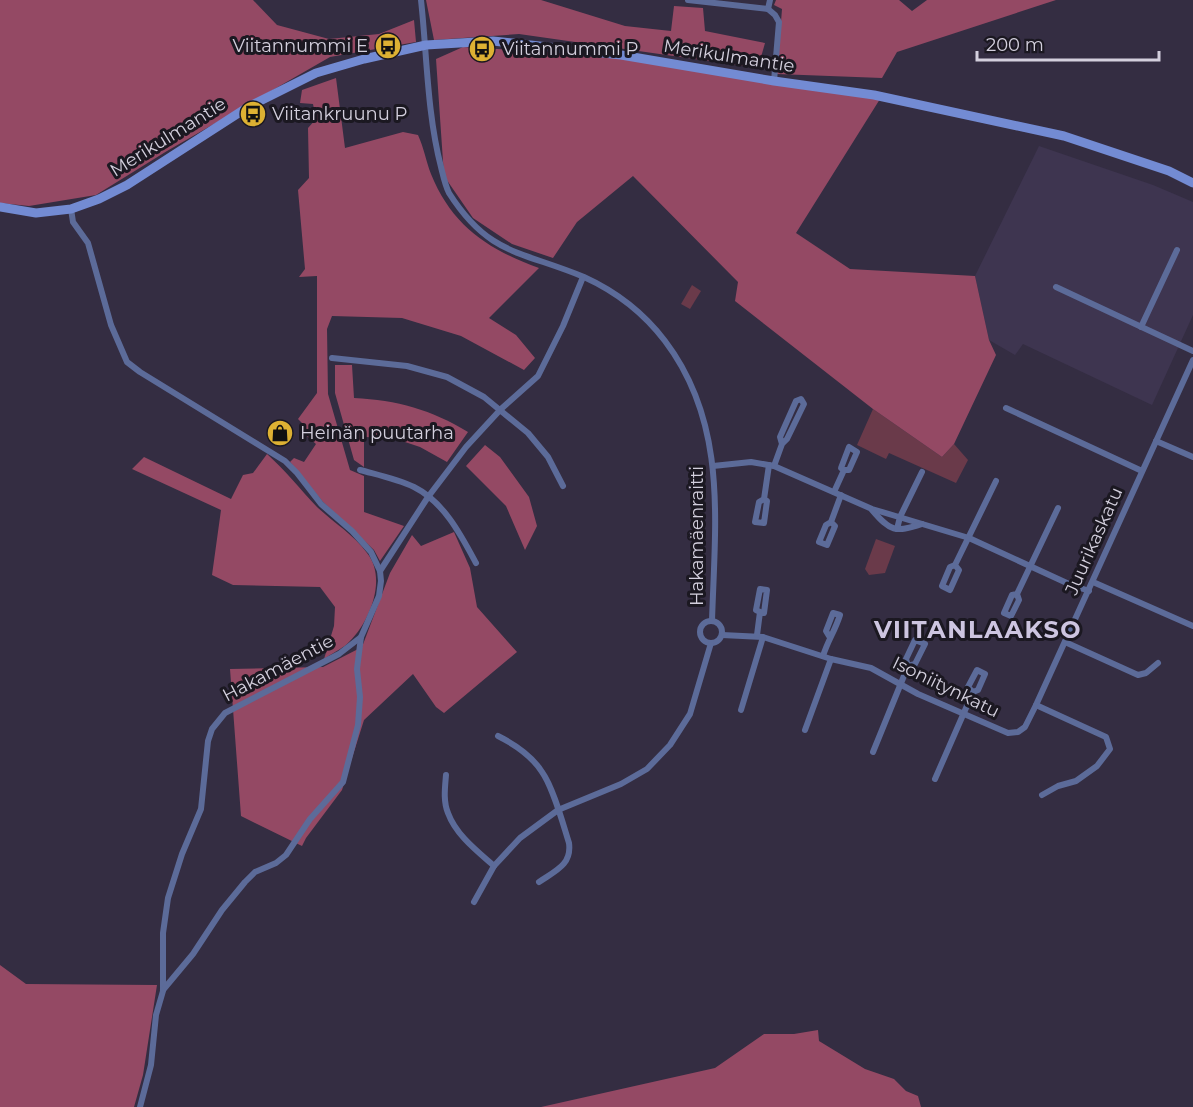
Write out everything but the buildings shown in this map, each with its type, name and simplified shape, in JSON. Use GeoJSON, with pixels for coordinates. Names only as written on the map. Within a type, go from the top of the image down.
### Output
{"type":"FeatureCollection","features":[{"type":"Feature","properties":{"kind":"street","name":"Hakamäenraitti"},"geometry":{"type":"LineString","coordinates":[[421,0],[437,153],[447,190],[469,221],[488,239],[513,253],[583,277],[614,292],[630,303],[660,334],[677,357],[698,400],[706,423],[713,466],[715,510],[712,621]]}},
{"type":"Feature","properties":{"kind":"street"},"geometry":{"type":"LineString","coordinates":[[688,0],[768,9],[776,15],[779,22],[774,81]]}},
{"type":"Feature","properties":{"kind":"street"},"geometry":{"type":"LineString","coordinates":[[768,9],[770,0]]}},
{"type":"Feature","properties":{"kind":"street","name":"Merikulmantie"},"geometry":{"type":"LineString","coordinates":[[0,207],[36,213],[71,209],[99,199],[127,185],[248,107],[316,73],[426,45],[493,41],[621,55],[874,95],[1065,136],[1169,171],[1193,183]]}},
{"type":"Feature","properties":{"kind":"street"},"geometry":{"type":"LineString","coordinates":[[71,209],[73,222],[88,243],[111,325],[127,362],[285,461],[321,504],[352,531],[371,552],[380,571]]}},
{"type":"Feature","properties":{"kind":"street"},"geometry":{"type":"LineString","coordinates":[[1141,327],[1177,249]]}},
{"type":"Feature","properties":{"kind":"street"},"geometry":{"type":"LineString","coordinates":[[380,571],[428,497],[466,447],[501,409],[538,376],[563,326],[583,277]]}},
{"type":"Feature","properties":{"kind":"street"},"geometry":{"type":"LineString","coordinates":[[1056,287],[1193,351]]}},
{"type":"Feature","properties":{"kind":"street"},"geometry":{"type":"LineString","coordinates":[[332,358],[406,366],[447,377],[484,396],[528,433],[548,458],[563,486]]}},
{"type":"Feature","properties":{"kind":"street","name":"Juurikaskatu"},"geometry":{"type":"LineString","coordinates":[[1018,732],[1025,727],[1036,705],[1193,360]]}},
{"type":"Feature","properties":{"kind":"street"},"geometry":{"type":"LineString","coordinates":[[764,499],[771,465],[804,404],[801,399],[796,401],[788,418],[780,437],[782,444]]}},
{"type":"Feature","properties":{"kind":"street"},"geometry":{"type":"LineString","coordinates":[[1006,408],[1142,471]]}},
{"type":"Feature","properties":{"kind":"street"},"geometry":{"type":"LineString","coordinates":[[788,418],[795,422]]}},
{"type":"Feature","properties":{"kind":"street"},"geometry":{"type":"LineString","coordinates":[[1156,441],[1193,457]]}},
{"type":"Feature","properties":{"kind":"street"},"geometry":{"type":"LineString","coordinates":[[713,466],[751,462],[771,465],[872,509],[969,538],[1089,591]]}},
{"type":"Feature","properties":{"kind":"street"},"geometry":{"type":"LineString","coordinates":[[360,470],[415,488],[437,504],[458,529],[476,563]]}},
{"type":"Feature","properties":{"kind":"street"},"geometry":{"type":"LineString","coordinates":[[831,522],[844,470]]}},
{"type":"Feature","properties":{"kind":"street"},"geometry":{"type":"LineString","coordinates":[[897,529],[900,517],[922,472]]}},
{"type":"Feature","properties":{"kind":"street"},"geometry":{"type":"LineString","coordinates":[[955,565],[996,481]]}},
{"type":"Feature","properties":{"kind":"street"},"geometry":{"type":"LineString","coordinates":[[1017,594],[1058,508]]}},
{"type":"Feature","properties":{"kind":"street"},"geometry":{"type":"LineString","coordinates":[[872,509],[889,527],[910,528],[922,524]]}},
{"type":"Feature","properties":{"kind":"street","name":"Hakamäentie"},"geometry":{"type":"LineString","coordinates":[[140,1107],[148,1080],[156,1015],[163,991],[163,933],[168,898],[182,854],[201,809],[208,741],[212,729],[225,713],[339,654],[361,637],[379,597],[380,571]]}},
{"type":"Feature","properties":{"kind":"street"},"geometry":{"type":"LineString","coordinates":[[1093,582],[1193,626]]}},
{"type":"Feature","properties":{"kind":"street"},"geometry":{"type":"LineString","coordinates":[[741,710],[760,636],[760,612]]}},
{"type":"Feature","properties":{"kind":"street"},"geometry":{"type":"LineString","coordinates":[[712,621],[721,627],[722,634],[718,641],[711,643],[702,638],[700,631],[706,622],[712,621]]}},
{"type":"Feature","properties":{"kind":"street","name":"Isoniitynkatu"},"geometry":{"type":"LineString","coordinates":[[722,634],[760,636],[831,659],[871,668],[918,694],[963,714],[1008,733],[1018,732]]}},
{"type":"Feature","properties":{"kind":"street"},"geometry":{"type":"LineString","coordinates":[[823,656],[829,636]]}},
{"type":"Feature","properties":{"kind":"street"},"geometry":{"type":"LineString","coordinates":[[163,991],[245,882],[255,872],[276,863],[286,855],[310,819],[343,782],[358,725],[360,697],[357,669],[361,637]]}},
{"type":"Feature","properties":{"kind":"street"},"geometry":{"type":"LineString","coordinates":[[1065,642],[1138,675],[1158,663]]}},
{"type":"Feature","properties":{"kind":"street"},"geometry":{"type":"LineString","coordinates":[[474,902],[494,866],[520,838],[558,810],[621,784],[647,769],[670,745],[690,714],[711,643]]}},
{"type":"Feature","properties":{"kind":"street"},"geometry":{"type":"LineString","coordinates":[[805,730],[831,659]]}},
{"type":"Feature","properties":{"kind":"street"},"geometry":{"type":"LineString","coordinates":[[873,752],[908,666]]}},
{"type":"Feature","properties":{"kind":"street"},"geometry":{"type":"LineString","coordinates":[[935,779],[973,692]]}},
{"type":"Feature","properties":{"kind":"street"},"geometry":{"type":"LineString","coordinates":[[1036,705],[1106,737],[1110,749],[1097,766],[1076,781],[1058,786],[1042,795]]}},
{"type":"Feature","properties":{"kind":"street"},"geometry":{"type":"LineString","coordinates":[[498,736],[511,743],[543,772],[569,843],[571,853],[562,866],[539,882]]}},
{"type":"Feature","properties":{"kind":"street"},"geometry":{"type":"LineString","coordinates":[[446,775],[445,800],[448,813],[459,833],[494,866]]}},
{"type":"Feature","properties":{"kind":"shaded area"},"geometry":{"type":"Polygon","coordinates":[[[0,0],[253,0],[277,25],[329,39],[379,34],[414,20],[416,42],[330,57],[167,151],[96,195],[29,206],[0,203],[0,0]]]}},
{"type":"Feature","properties":{"kind":"shaded area"},"geometry":{"type":"Polygon","coordinates":[[[426,0],[541,0],[625,26],[671,31],[674,6],[703,8],[705,31],[765,43],[758,68],[519,34],[434,40],[426,0]]]}},
{"type":"Feature","properties":{"kind":"shaded area"},"geometry":{"type":"Polygon","coordinates":[[[776,0],[899,0],[912,11],[927,0],[1056,0],[897,52],[882,78],[777,74],[782,9],[774,5],[776,0]]]}},
{"type":"Feature","properties":{"kind":"shaded area"},"geometry":{"type":"Polygon","coordinates":[[[463,47],[601,55],[880,99],[796,233],[850,269],[975,276],[989,340],[996,355],[954,444],[942,457],[873,409],[735,301],[738,282],[633,176],[577,222],[553,258],[512,244],[473,218],[444,176],[436,59],[463,47]]]}},
{"type":"Feature","properties":{"kind":"shaded area"},"geometry":{"type":"Polygon","coordinates":[[[336,78],[345,148],[403,132],[418,135],[431,174],[450,208],[461,222],[488,244],[539,268],[489,318],[516,335],[535,358],[524,370],[461,336],[402,318],[332,316],[327,329],[328,394],[350,470],[364,476],[364,512],[404,526],[380,561],[374,550],[323,502],[290,462],[294,458],[304,462],[316,444],[302,432],[305,426],[298,419],[317,393],[317,276],[299,277],[305,269],[298,190],[309,178],[308,128],[316,119],[313,104],[300,103],[302,90],[336,78]]]}},
{"type":"Feature","properties":{"kind":"shaded area"},"geometry":{"type":"Polygon","coordinates":[[[1039,146],[1153,185],[1193,202],[1193,315],[1152,405],[1023,344],[1015,355],[989,340],[975,276],[1039,146]]]}},
{"type":"Feature","properties":{"kind":"shaded area"},"geometry":{"type":"Polygon","coordinates":[[[692,285],[701,291],[690,309],[681,304],[692,285]]]}},
{"type":"Feature","properties":{"kind":"shaded area"},"geometry":{"type":"Polygon","coordinates":[[[335,365],[352,365],[354,398],[414,407],[468,432],[447,462],[420,447],[393,438],[364,437],[364,467],[354,460],[335,393],[335,365]]]}},
{"type":"Feature","properties":{"kind":"shaded area"},"geometry":{"type":"Polygon","coordinates":[[[873,409],[942,457],[954,444],[968,460],[956,483],[889,453],[886,459],[857,445],[873,409]]]}},
{"type":"Feature","properties":{"kind":"shaded area"},"geometry":{"type":"Polygon","coordinates":[[[485,445],[500,457],[529,497],[537,526],[525,550],[506,506],[466,466],[485,445]]]}},
{"type":"Feature","properties":{"kind":"shaded area"},"geometry":{"type":"Polygon","coordinates":[[[267,454],[317,507],[356,540],[373,564],[376,588],[369,613],[347,644],[324,659],[334,626],[335,607],[320,587],[233,585],[212,575],[221,510],[132,469],[144,457],[231,499],[243,475],[253,473],[267,454]]]}},
{"type":"Feature","properties":{"kind":"shaded area"},"geometry":{"type":"Polygon","coordinates":[[[454,532],[470,568],[477,607],[517,652],[444,713],[436,707],[413,674],[364,720],[342,790],[302,846],[241,816],[230,669],[323,667],[362,647],[390,573],[412,535],[421,546],[454,532]]]}},
{"type":"Feature","properties":{"kind":"shaded area"},"geometry":{"type":"Polygon","coordinates":[[[876,539],[895,546],[885,573],[869,575],[865,569],[876,539]]]}},
{"type":"Feature","properties":{"kind":"shaded area"},"geometry":{"type":"Polygon","coordinates":[[[0,965],[26,984],[157,985],[143,1075],[134,1107],[0,1107],[0,965]]]}},
{"type":"Feature","properties":{"kind":"shaded area"},"geometry":{"type":"Polygon","coordinates":[[[818,1030],[819,1041],[865,1069],[894,1079],[906,1091],[918,1096],[921,1107],[541,1107],[715,1068],[764,1034],[794,1034],[818,1030]]]}},
{"type":"Feature","properties":{"kind":"place","name":"Viitannummi E"},"geometry":{"type":"Point","coordinates":[388,46]}},
{"type":"Feature","properties":{"kind":"place","name":"Viitannummi P"},"geometry":{"type":"Point","coordinates":[482,49]}},
{"type":"Feature","properties":{"kind":"place","name":"Viitankruunu P"},"geometry":{"type":"Point","coordinates":[253,114]}},
{"type":"Feature","properties":{"kind":"place","name":"Heinän puutarha"},"geometry":{"type":"Point","coordinates":[280,433]}},
{"type":"Feature","properties":{"kind":"district","name":"VIITANLAAKSO"},"geometry":{"type":"Point","coordinates":[978,629]}}]}
